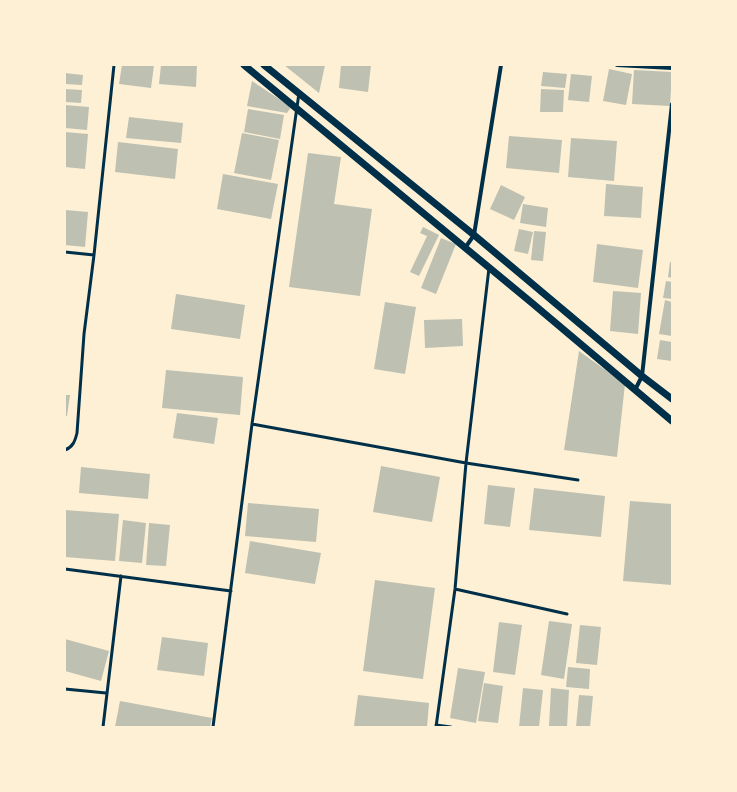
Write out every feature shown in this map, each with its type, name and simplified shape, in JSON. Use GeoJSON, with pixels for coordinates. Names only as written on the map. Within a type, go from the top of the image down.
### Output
{"type":"FeatureCollection","features":[{"type":"Feature","properties":{"kind":"street"},"geometry":{"type":"LineString","coordinates":[[244,65],[466,248],[672,422]]}},
{"type":"Feature","properties":{"kind":"street"},"geometry":{"type":"LineString","coordinates":[[264,65],[474,235],[642,376],[672,398]]}},
{"type":"Feature","properties":{"kind":"street"},"geometry":{"type":"LineString","coordinates":[[466,248],[474,235],[501,65]]}},
{"type":"Feature","properties":{"kind":"street"},"geometry":{"type":"LineString","coordinates":[[617,65],[672,68]]}},
{"type":"Feature","properties":{"kind":"street"},"geometry":{"type":"LineString","coordinates":[[635,390],[642,376],[672,104]]}},
{"type":"Feature","properties":{"kind":"street"},"geometry":{"type":"LineString","coordinates":[[392,188],[401,176]]}},
{"type":"Feature","properties":{"kind":"lane"},"geometry":{"type":"LineString","coordinates":[[65,450],[74,443],[77,433],[84,334],[114,65]]}},
{"type":"Feature","properties":{"kind":"lane"},"geometry":{"type":"LineString","coordinates":[[213,727],[252,424],[297,109],[298,93]]}},
{"type":"Feature","properties":{"kind":"lane"},"geometry":{"type":"LineString","coordinates":[[65,252],[94,255]]}},
{"type":"Feature","properties":{"kind":"lane"},"geometry":{"type":"LineString","coordinates":[[451,727],[436,726],[455,589],[466,463],[489,268]]}},
{"type":"Feature","properties":{"kind":"lane"},"geometry":{"type":"LineString","coordinates":[[252,424],[466,463],[578,480]]}},
{"type":"Feature","properties":{"kind":"lane"},"geometry":{"type":"LineString","coordinates":[[65,569],[231,591]]}},
{"type":"Feature","properties":{"kind":"lane"},"geometry":{"type":"LineString","coordinates":[[103,727],[121,576]]}},
{"type":"Feature","properties":{"kind":"lane"},"geometry":{"type":"LineString","coordinates":[[455,589],[567,614]]}},
{"type":"Feature","properties":{"kind":"lane"},"geometry":{"type":"LineString","coordinates":[[65,689],[106,693]]}},
{"type":"Feature","properties":{"kind":"building"},"geometry":{"type":"Polygon","coordinates":[[[122,65],[154,65],[151,88],[119,84],[122,65]]]}},
{"type":"Feature","properties":{"kind":"building"},"geometry":{"type":"Polygon","coordinates":[[[161,65],[197,65],[196,87],[159,84],[161,65]]]}},
{"type":"Feature","properties":{"kind":"building"},"geometry":{"type":"Polygon","coordinates":[[[284,65],[325,65],[319,93],[284,65]]]}},
{"type":"Feature","properties":{"kind":"building"},"geometry":{"type":"Polygon","coordinates":[[[341,65],[371,65],[368,92],[339,88],[341,65]]]}},
{"type":"Feature","properties":{"kind":"building"},"geometry":{"type":"Polygon","coordinates":[[[609,69],[632,74],[626,105],[603,101],[609,69]]]}},
{"type":"Feature","properties":{"kind":"building"},"geometry":{"type":"Polygon","coordinates":[[[634,70],[672,72],[670,106],[632,104],[634,70]]]}},
{"type":"Feature","properties":{"kind":"building"},"geometry":{"type":"Polygon","coordinates":[[[543,72],[567,74],[565,88],[541,86],[543,72]]]}},
{"type":"Feature","properties":{"kind":"building"},"geometry":{"type":"Polygon","coordinates":[[[65,73],[83,75],[82,85],[65,84],[65,73]]]}},
{"type":"Feature","properties":{"kind":"building"},"geometry":{"type":"Polygon","coordinates":[[[571,74],[592,76],[589,102],[568,100],[571,74]]]}},
{"type":"Feature","properties":{"kind":"building"},"geometry":{"type":"Polygon","coordinates":[[[252,81],[291,107],[287,113],[247,106],[252,81]]]}},
{"type":"Feature","properties":{"kind":"building"},"geometry":{"type":"Polygon","coordinates":[[[65,89],[82,90],[81,103],[65,102],[65,89]]]}},
{"type":"Feature","properties":{"kind":"building"},"geometry":{"type":"Polygon","coordinates":[[[541,89],[564,90],[563,112],[540,112],[541,89]]]}},
{"type":"Feature","properties":{"kind":"building"},"geometry":{"type":"Polygon","coordinates":[[[65,105],[89,107],[87,130],[65,128],[65,105]]]}},
{"type":"Feature","properties":{"kind":"building"},"geometry":{"type":"Polygon","coordinates":[[[248,109],[284,115],[280,139],[244,132],[248,109]]]}},
{"type":"Feature","properties":{"kind":"building"},"geometry":{"type":"Polygon","coordinates":[[[129,117],[183,123],[181,143],[126,138],[129,117]]]}},
{"type":"Feature","properties":{"kind":"building"},"geometry":{"type":"Polygon","coordinates":[[[65,132],[88,134],[85,169],[65,167],[65,132]]]}},
{"type":"Feature","properties":{"kind":"building"},"geometry":{"type":"Polygon","coordinates":[[[242,133],[279,140],[271,180],[234,173],[242,133]]]}},
{"type":"Feature","properties":{"kind":"building"},"geometry":{"type":"Polygon","coordinates":[[[509,136],[562,140],[559,173],[506,168],[509,136]]]}},
{"type":"Feature","properties":{"kind":"building"},"geometry":{"type":"Polygon","coordinates":[[[571,138],[617,141],[614,181],[568,177],[571,138]]]}},
{"type":"Feature","properties":{"kind":"building"},"geometry":{"type":"Polygon","coordinates":[[[118,142],[178,149],[175,179],[115,172],[118,142]]]}},
{"type":"Feature","properties":{"kind":"building"},"geometry":{"type":"Polygon","coordinates":[[[308,153],[341,157],[334,204],[372,209],[360,296],[289,287],[308,153]]]}},
{"type":"Feature","properties":{"kind":"building"},"geometry":{"type":"Polygon","coordinates":[[[223,174],[278,184],[271,219],[217,209],[223,174]]]}},
{"type":"Feature","properties":{"kind":"building"},"geometry":{"type":"Polygon","coordinates":[[[606,184],[643,187],[641,218],[604,216],[606,184]]]}},
{"type":"Feature","properties":{"kind":"building"},"geometry":{"type":"Polygon","coordinates":[[[501,185],[525,197],[514,220],[490,209],[501,185]]]}},
{"type":"Feature","properties":{"kind":"building"},"geometry":{"type":"Polygon","coordinates":[[[523,204],[548,208],[546,227],[520,223],[523,204]]]}},
{"type":"Feature","properties":{"kind":"building"},"geometry":{"type":"Polygon","coordinates":[[[65,210],[88,212],[85,247],[65,245],[65,210]]]}},
{"type":"Feature","properties":{"kind":"building"},"geometry":{"type":"Polygon","coordinates":[[[423,227],[439,235],[419,276],[410,272],[427,236],[420,233],[423,227]]]}},
{"type":"Feature","properties":{"kind":"building"},"geometry":{"type":"Polygon","coordinates":[[[519,229],[533,232],[528,254],[514,251],[519,229]]]}},
{"type":"Feature","properties":{"kind":"building"},"geometry":{"type":"Polygon","coordinates":[[[534,231],[546,232],[543,261],[531,260],[534,231]]]}},
{"type":"Feature","properties":{"kind":"building"},"geometry":{"type":"Polygon","coordinates":[[[441,238],[456,244],[436,294],[421,288],[441,238]]]}},
{"type":"Feature","properties":{"kind":"building"},"geometry":{"type":"Polygon","coordinates":[[[597,244],[643,250],[638,288],[593,282],[597,244]]]}},
{"type":"Feature","properties":{"kind":"building"},"geometry":{"type":"Polygon","coordinates":[[[670,262],[672,262],[672,278],[668,277],[670,262]]]}},
{"type":"Feature","properties":{"kind":"building"},"geometry":{"type":"Polygon","coordinates":[[[666,281],[672,282],[672,299],[663,298],[666,281]]]}},
{"type":"Feature","properties":{"kind":"building"},"geometry":{"type":"Polygon","coordinates":[[[613,291],[641,293],[638,334],[610,331],[613,291]]]}},
{"type":"Feature","properties":{"kind":"building"},"geometry":{"type":"Polygon","coordinates":[[[176,294],[245,305],[240,339],[171,329],[176,294]]]}},
{"type":"Feature","properties":{"kind":"building"},"geometry":{"type":"Polygon","coordinates":[[[665,300],[672,302],[672,336],[659,334],[665,300]]]}},
{"type":"Feature","properties":{"kind":"building"},"geometry":{"type":"Polygon","coordinates":[[[385,302],[416,307],[405,374],[374,369],[385,302]]]}},
{"type":"Feature","properties":{"kind":"building"},"geometry":{"type":"Polygon","coordinates":[[[462,319],[463,346],[425,348],[424,320],[462,319]]]}},
{"type":"Feature","properties":{"kind":"building"},"geometry":{"type":"Polygon","coordinates":[[[660,340],[672,342],[672,361],[657,359],[660,340]]]}},
{"type":"Feature","properties":{"kind":"building"},"geometry":{"type":"Polygon","coordinates":[[[579,351],[625,384],[617,457],[564,450],[579,351]]]}},
{"type":"Feature","properties":{"kind":"building"},"geometry":{"type":"Polygon","coordinates":[[[166,370],[243,377],[240,415],[162,408],[166,370]]]}},
{"type":"Feature","properties":{"kind":"building"},"geometry":{"type":"Polygon","coordinates":[[[65,395],[70,395],[67,416],[65,416],[65,395]]]}},
{"type":"Feature","properties":{"kind":"building"},"geometry":{"type":"Polygon","coordinates":[[[177,413],[218,418],[214,444],[173,438],[177,413]]]}},
{"type":"Feature","properties":{"kind":"building"},"geometry":{"type":"Polygon","coordinates":[[[381,466],[440,477],[432,522],[373,512],[381,466]]]}},
{"type":"Feature","properties":{"kind":"building"},"geometry":{"type":"Polygon","coordinates":[[[81,467],[150,474],[148,499],[79,493],[81,467]]]}},
{"type":"Feature","properties":{"kind":"building"},"geometry":{"type":"Polygon","coordinates":[[[488,485],[515,488],[510,527],[484,524],[488,485]]]}},
{"type":"Feature","properties":{"kind":"building"},"geometry":{"type":"Polygon","coordinates":[[[534,488],[605,496],[601,537],[529,530],[534,488]]]}},
{"type":"Feature","properties":{"kind":"building"},"geometry":{"type":"Polygon","coordinates":[[[630,501],[672,504],[672,585],[623,581],[630,501]]]}},
{"type":"Feature","properties":{"kind":"building"},"geometry":{"type":"Polygon","coordinates":[[[248,503],[319,509],[316,542],[245,536],[248,503]]]}},
{"type":"Feature","properties":{"kind":"building"},"geometry":{"type":"Polygon","coordinates":[[[65,510],[119,514],[115,561],[65,557],[65,510]]]}},
{"type":"Feature","properties":{"kind":"building"},"geometry":{"type":"Polygon","coordinates":[[[123,520],[146,523],[142,563],[119,561],[123,520]]]}},
{"type":"Feature","properties":{"kind":"building"},"geometry":{"type":"Polygon","coordinates":[[[149,523],[170,525],[166,566],[146,565],[149,523]]]}},
{"type":"Feature","properties":{"kind":"building"},"geometry":{"type":"Polygon","coordinates":[[[250,541],[321,553],[315,584],[245,573],[250,541]]]}},
{"type":"Feature","properties":{"kind":"building"},"geometry":{"type":"Polygon","coordinates":[[[375,580],[435,588],[423,679],[363,671],[375,580]]]}},
{"type":"Feature","properties":{"kind":"building"},"geometry":{"type":"Polygon","coordinates":[[[549,621],[572,624],[564,679],[541,675],[549,621]]]}},
{"type":"Feature","properties":{"kind":"building"},"geometry":{"type":"Polygon","coordinates":[[[499,622],[522,625],[515,675],[493,672],[499,622]]]}},
{"type":"Feature","properties":{"kind":"building"},"geometry":{"type":"Polygon","coordinates":[[[580,625],[601,627],[597,665],[576,663],[580,625]]]}},
{"type":"Feature","properties":{"kind":"building"},"geometry":{"type":"Polygon","coordinates":[[[162,637],[208,643],[204,676],[157,670],[162,637]]]}},
{"type":"Feature","properties":{"kind":"building"},"geometry":{"type":"Polygon","coordinates":[[[65,639],[109,651],[101,681],[65,671],[65,639]]]}},
{"type":"Feature","properties":{"kind":"building"},"geometry":{"type":"Polygon","coordinates":[[[568,667],[590,669],[589,689],[566,687],[568,667]]]}},
{"type":"Feature","properties":{"kind":"building"},"geometry":{"type":"Polygon","coordinates":[[[458,668],[485,672],[476,723],[450,718],[458,668]]]}},
{"type":"Feature","properties":{"kind":"building"},"geometry":{"type":"Polygon","coordinates":[[[484,683],[503,686],[498,723],[478,721],[484,683]]]}},
{"type":"Feature","properties":{"kind":"building"},"geometry":{"type":"Polygon","coordinates":[[[523,688],[543,690],[539,727],[519,727],[523,688]]]}},
{"type":"Feature","properties":{"kind":"building"},"geometry":{"type":"Polygon","coordinates":[[[551,688],[569,690],[567,727],[549,726],[551,688]]]}},
{"type":"Feature","properties":{"kind":"building"},"geometry":{"type":"Polygon","coordinates":[[[358,695],[429,703],[427,727],[354,726],[358,695]]]}},
{"type":"Feature","properties":{"kind":"building"},"geometry":{"type":"Polygon","coordinates":[[[579,695],[593,696],[590,727],[576,727],[579,695]]]}},
{"type":"Feature","properties":{"kind":"building"},"geometry":{"type":"Polygon","coordinates":[[[120,701],[212,718],[210,727],[115,727],[120,701]]]}}]}
